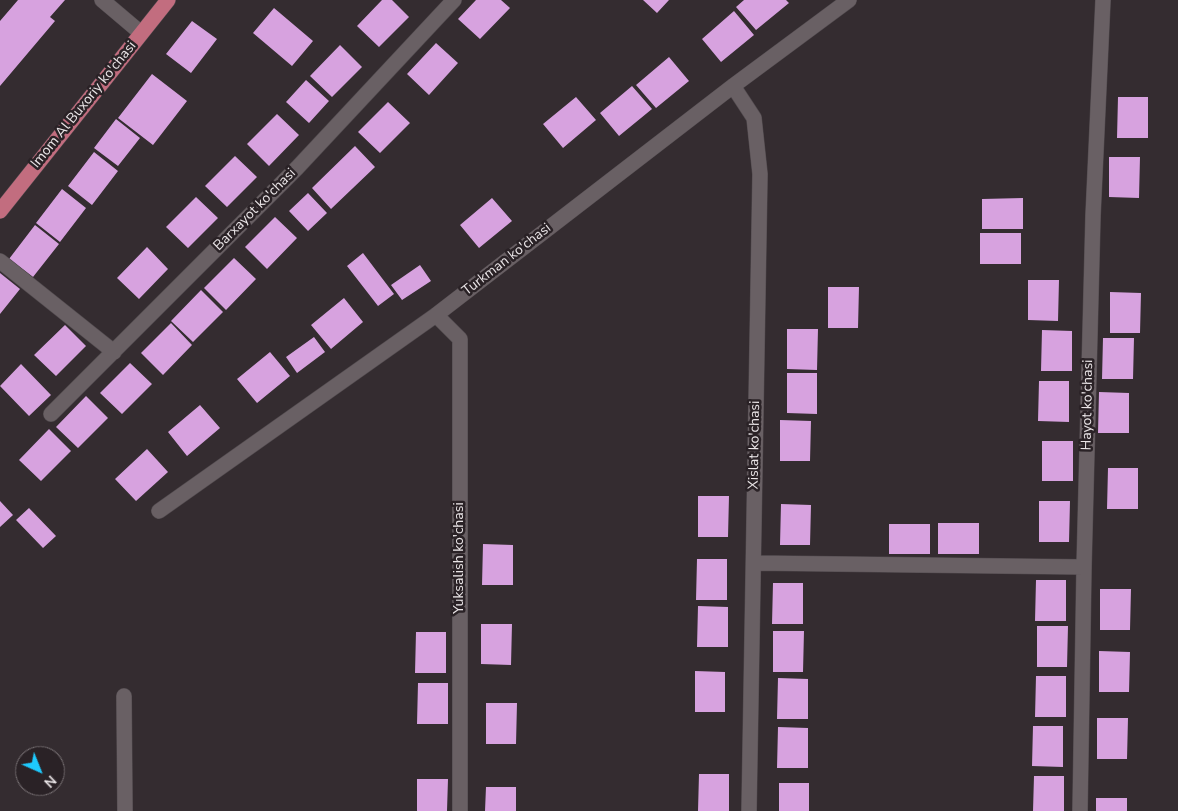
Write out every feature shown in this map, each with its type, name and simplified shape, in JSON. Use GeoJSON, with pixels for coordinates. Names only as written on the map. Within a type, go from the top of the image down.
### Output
{"type":"FeatureCollection","features":[{"type":"Feature","properties":{"kind":"main road","name":"Imom Al Buxoriy ko'chasi"},"geometry":{"type":"LineString","coordinates":[[0,211],[168,0]]}},
{"type":"Feature","properties":{"kind":"street"},"geometry":{"type":"LineString","coordinates":[[102,0],[141,33]]}},
{"type":"Feature","properties":{"kind":"street","name":"Barxayot ko'chasi"},"geometry":{"type":"LineString","coordinates":[[51,414],[297,168],[454,0]]}},
{"type":"Feature","properties":{"kind":"street","name":"Turkman ko'chasi"},"geometry":{"type":"LineString","coordinates":[[159,511],[436,315],[849,0]]}},
{"type":"Feature","properties":{"kind":"street","name":"Hayot ko'chasi"},"geometry":{"type":"LineString","coordinates":[[1080,811],[1093,216],[1104,0]]}},
{"type":"Feature","properties":{"kind":"street","name":"Xislat ko'chasi"},"geometry":{"type":"LineString","coordinates":[[734,86],[754,118],[760,174],[749,811]]}},
{"type":"Feature","properties":{"kind":"street"},"geometry":{"type":"LineString","coordinates":[[0,261],[114,352]]}},
{"type":"Feature","properties":{"kind":"street","name":"Yuksalish ko'chasi"},"geometry":{"type":"LineString","coordinates":[[436,315],[460,339],[460,811]]}},
{"type":"Feature","properties":{"kind":"street"},"geometry":{"type":"LineString","coordinates":[[754,563],[1084,567]]}},
{"type":"Feature","properties":{"kind":"street"},"geometry":{"type":"LineString","coordinates":[[124,696],[125,811]]}},
{"type":"Feature","properties":{"kind":"building"},"geometry":{"type":"Polygon","coordinates":[[[18,0],[65,0],[50,17],[55,21],[0,86],[0,21],[18,0]]]}},
{"type":"Feature","properties":{"kind":"building"},"geometry":{"type":"Polygon","coordinates":[[[382,0],[392,0],[409,17],[379,47],[357,26],[382,0]]]}},
{"type":"Feature","properties":{"kind":"building"},"geometry":{"type":"Polygon","coordinates":[[[476,0],[501,0],[510,8],[480,39],[458,19],[476,0]]]}},
{"type":"Feature","properties":{"kind":"building"},"geometry":{"type":"Polygon","coordinates":[[[643,0],[669,0],[657,13],[643,0]]]}},
{"type":"Feature","properties":{"kind":"building"},"geometry":{"type":"Polygon","coordinates":[[[744,0],[786,0],[789,3],[756,30],[736,7],[744,0]]]}},
{"type":"Feature","properties":{"kind":"building"},"geometry":{"type":"Polygon","coordinates":[[[274,8],[313,41],[292,66],[253,33],[274,8]]]}},
{"type":"Feature","properties":{"kind":"building"},"geometry":{"type":"Polygon","coordinates":[[[734,11],[754,35],[721,62],[702,39],[734,11]]]}},
{"type":"Feature","properties":{"kind":"building"},"geometry":{"type":"Polygon","coordinates":[[[192,21],[217,39],[191,73],[166,54],[192,21]]]}},
{"type":"Feature","properties":{"kind":"building"},"geometry":{"type":"Polygon","coordinates":[[[436,43],[458,63],[429,95],[407,74],[436,43]]]}},
{"type":"Feature","properties":{"kind":"building"},"geometry":{"type":"Polygon","coordinates":[[[340,45],[362,67],[332,97],[310,76],[340,45]]]}},
{"type":"Feature","properties":{"kind":"building"},"geometry":{"type":"Polygon","coordinates":[[[669,57],[689,81],[656,108],[636,85],[669,57]]]}},
{"type":"Feature","properties":{"kind":"building"},"geometry":{"type":"Polygon","coordinates":[[[152,74],[187,101],[153,145],[118,118],[152,74]]]}},
{"type":"Feature","properties":{"kind":"building"},"geometry":{"type":"Polygon","coordinates":[[[306,80],[329,101],[309,123],[286,102],[306,80]]]}},
{"type":"Feature","properties":{"kind":"building"},"geometry":{"type":"Polygon","coordinates":[[[632,86],[652,109],[619,136],[600,113],[632,86]]]}},
{"type":"Feature","properties":{"kind":"building"},"geometry":{"type":"Polygon","coordinates":[[[576,97],[596,120],[563,148],[543,124],[576,97]]]}},
{"type":"Feature","properties":{"kind":"building"},"geometry":{"type":"Polygon","coordinates":[[[1118,97],[1148,97],[1148,138],[1117,138],[1118,97]]]}},
{"type":"Feature","properties":{"kind":"building"},"geometry":{"type":"Polygon","coordinates":[[[388,102],[410,123],[380,153],[358,132],[388,102]]]}},
{"type":"Feature","properties":{"kind":"building"},"geometry":{"type":"Polygon","coordinates":[[[277,114],[299,135],[269,166],[247,144],[277,114]]]}},
{"type":"Feature","properties":{"kind":"building"},"geometry":{"type":"Polygon","coordinates":[[[116,119],[140,138],[118,166],[94,148],[116,119]]]}},
{"type":"Feature","properties":{"kind":"building"},"geometry":{"type":"Polygon","coordinates":[[[355,146],[375,167],[331,209],[312,188],[355,146]]]}},
{"type":"Feature","properties":{"kind":"building"},"geometry":{"type":"Polygon","coordinates":[[[94,152],[118,171],[92,205],[68,186],[94,152]]]}},
{"type":"Feature","properties":{"kind":"building"},"geometry":{"type":"Polygon","coordinates":[[[235,156],[257,177],[227,207],[205,186],[235,156]]]}},
{"type":"Feature","properties":{"kind":"building"},"geometry":{"type":"Polygon","coordinates":[[[1109,157],[1140,157],[1139,198],[1109,197],[1109,157]]]}},
{"type":"Feature","properties":{"kind":"building"},"geometry":{"type":"Polygon","coordinates":[[[62,189],[86,208],[60,242],[36,223],[62,189]]]}},
{"type":"Feature","properties":{"kind":"building"},"geometry":{"type":"Polygon","coordinates":[[[308,193],[327,213],[308,231],[289,211],[308,193]]]}},
{"type":"Feature","properties":{"kind":"building"},"geometry":{"type":"Polygon","coordinates":[[[196,197],[218,218],[188,248],[166,227],[196,197]]]}},
{"type":"Feature","properties":{"kind":"building"},"geometry":{"type":"Polygon","coordinates":[[[492,198],[512,221],[479,248],[460,225],[492,198]]]}},
{"type":"Feature","properties":{"kind":"building"},"geometry":{"type":"Polygon","coordinates":[[[1023,198],[1023,229],[982,229],[982,199],[1023,198]]]}},
{"type":"Feature","properties":{"kind":"building"},"geometry":{"type":"Polygon","coordinates":[[[275,217],[297,238],[267,269],[245,247],[275,217]]]}},
{"type":"Feature","properties":{"kind":"building"},"geometry":{"type":"Polygon","coordinates":[[[35,225],[59,244],[33,277],[9,259],[35,225]]]}},
{"type":"Feature","properties":{"kind":"building"},"geometry":{"type":"Polygon","coordinates":[[[980,233],[1021,233],[1021,264],[980,264],[980,233]]]}},
{"type":"Feature","properties":{"kind":"building"},"geometry":{"type":"Polygon","coordinates":[[[147,247],[168,269],[139,299],[117,278],[147,247]]]}},
{"type":"Feature","properties":{"kind":"building"},"geometry":{"type":"Polygon","coordinates":[[[363,253],[394,294],[378,306],[347,266],[363,253]]]}},
{"type":"Feature","properties":{"kind":"building"},"geometry":{"type":"Polygon","coordinates":[[[234,258],[256,279],[226,310],[204,288],[234,258]]]}},
{"type":"Feature","properties":{"kind":"building"},"geometry":{"type":"Polygon","coordinates":[[[420,265],[431,281],[402,300],[391,285],[420,265]]]}},
{"type":"Feature","properties":{"kind":"building"},"geometry":{"type":"Polygon","coordinates":[[[0,273],[20,289],[0,314],[0,273]]]}},
{"type":"Feature","properties":{"kind":"building"},"geometry":{"type":"Polygon","coordinates":[[[1028,280],[1059,280],[1058,321],[1028,320],[1028,280]]]}},
{"type":"Feature","properties":{"kind":"building"},"geometry":{"type":"Polygon","coordinates":[[[828,287],[859,287],[858,328],[828,328],[828,287]]]}},
{"type":"Feature","properties":{"kind":"building"},"geometry":{"type":"Polygon","coordinates":[[[201,290],[223,312],[193,342],[171,321],[201,290]]]}},
{"type":"Feature","properties":{"kind":"building"},"geometry":{"type":"Polygon","coordinates":[[[1110,292],[1141,293],[1140,333],[1110,333],[1110,292]]]}},
{"type":"Feature","properties":{"kind":"building"},"geometry":{"type":"Polygon","coordinates":[[[344,298],[363,322],[331,349],[311,325],[344,298]]]}},
{"type":"Feature","properties":{"kind":"building"},"geometry":{"type":"Polygon","coordinates":[[[171,323],[192,345],[163,375],[141,353],[171,323]]]}},
{"type":"Feature","properties":{"kind":"building"},"geometry":{"type":"Polygon","coordinates":[[[65,325],[86,346],[56,376],[34,355],[65,325]]]}},
{"type":"Feature","properties":{"kind":"building"},"geometry":{"type":"Polygon","coordinates":[[[787,329],[818,329],[817,370],[787,369],[787,329]]]}},
{"type":"Feature","properties":{"kind":"building"},"geometry":{"type":"Polygon","coordinates":[[[1042,330],[1072,331],[1072,371],[1041,371],[1042,330]]]}},
{"type":"Feature","properties":{"kind":"building"},"geometry":{"type":"Polygon","coordinates":[[[314,337],[325,352],[297,373],[286,357],[314,337]]]}},
{"type":"Feature","properties":{"kind":"building"},"geometry":{"type":"Polygon","coordinates":[[[1103,338],[1134,338],[1133,379],[1102,379],[1103,338]]]}},
{"type":"Feature","properties":{"kind":"building"},"geometry":{"type":"Polygon","coordinates":[[[270,352],[290,376],[257,403],[237,379],[270,352]]]}},
{"type":"Feature","properties":{"kind":"building"},"geometry":{"type":"Polygon","coordinates":[[[130,363],[152,384],[122,414],[100,393],[130,363]]]}},
{"type":"Feature","properties":{"kind":"building"},"geometry":{"type":"Polygon","coordinates":[[[21,364],[51,395],[29,416],[0,386],[21,364]]]}},
{"type":"Feature","properties":{"kind":"building"},"geometry":{"type":"Polygon","coordinates":[[[787,373],[817,373],[817,414],[787,413],[787,373]]]}},
{"type":"Feature","properties":{"kind":"building"},"geometry":{"type":"Polygon","coordinates":[[[1039,381],[1069,381],[1069,422],[1038,421],[1039,381]]]}},
{"type":"Feature","properties":{"kind":"building"},"geometry":{"type":"Polygon","coordinates":[[[1099,392],[1129,393],[1129,433],[1098,433],[1099,392]]]}},
{"type":"Feature","properties":{"kind":"building"},"geometry":{"type":"Polygon","coordinates":[[[86,396],[108,418],[78,448],[56,427],[86,396]]]}},
{"type":"Feature","properties":{"kind":"building"},"geometry":{"type":"Polygon","coordinates":[[[200,405],[220,428],[187,456],[168,432],[200,405]]]}},
{"type":"Feature","properties":{"kind":"building"},"geometry":{"type":"Polygon","coordinates":[[[780,420],[811,421],[810,461],[780,461],[780,420]]]}},
{"type":"Feature","properties":{"kind":"building"},"geometry":{"type":"Polygon","coordinates":[[[49,429],[71,451],[41,481],[19,460],[49,429]]]}},
{"type":"Feature","properties":{"kind":"building"},"geometry":{"type":"Polygon","coordinates":[[[1042,441],[1073,441],[1073,481],[1042,481],[1042,441]]]}},
{"type":"Feature","properties":{"kind":"building"},"geometry":{"type":"Polygon","coordinates":[[[147,449],[168,472],[136,501],[115,479],[147,449]]]}},
{"type":"Feature","properties":{"kind":"building"},"geometry":{"type":"Polygon","coordinates":[[[1108,468],[1138,468],[1138,509],[1107,509],[1108,468]]]}},
{"type":"Feature","properties":{"kind":"building"},"geometry":{"type":"Polygon","coordinates":[[[698,496],[729,496],[728,537],[698,537],[698,496]]]}},
{"type":"Feature","properties":{"kind":"building"},"geometry":{"type":"Polygon","coordinates":[[[0,501],[13,515],[0,527],[0,501]]]}},
{"type":"Feature","properties":{"kind":"building"},"geometry":{"type":"Polygon","coordinates":[[[1039,501],[1070,501],[1069,542],[1039,542],[1039,501]]]}},
{"type":"Feature","properties":{"kind":"building"},"geometry":{"type":"Polygon","coordinates":[[[781,504],[811,505],[810,545],[780,545],[781,504]]]}},
{"type":"Feature","properties":{"kind":"building"},"geometry":{"type":"Polygon","coordinates":[[[29,508],[56,536],[43,548],[16,520],[29,508]]]}},
{"type":"Feature","properties":{"kind":"building"},"geometry":{"type":"Polygon","coordinates":[[[938,523],[979,523],[979,554],[938,554],[938,523]]]}},
{"type":"Feature","properties":{"kind":"building"},"geometry":{"type":"Polygon","coordinates":[[[889,524],[930,524],[930,554],[889,554],[889,524]]]}},
{"type":"Feature","properties":{"kind":"building"},"geometry":{"type":"Polygon","coordinates":[[[483,544],[513,545],[513,585],[482,585],[483,544]]]}},
{"type":"Feature","properties":{"kind":"building"},"geometry":{"type":"Polygon","coordinates":[[[697,559],[727,559],[727,600],[696,600],[697,559]]]}},
{"type":"Feature","properties":{"kind":"building"},"geometry":{"type":"Polygon","coordinates":[[[1036,580],[1066,580],[1066,621],[1035,621],[1036,580]]]}},
{"type":"Feature","properties":{"kind":"building"},"geometry":{"type":"Polygon","coordinates":[[[773,583],[803,583],[803,624],[772,624],[773,583]]]}},
{"type":"Feature","properties":{"kind":"building"},"geometry":{"type":"Polygon","coordinates":[[[1100,589],[1131,589],[1130,630],[1100,630],[1100,589]]]}},
{"type":"Feature","properties":{"kind":"building"},"geometry":{"type":"Polygon","coordinates":[[[698,606],[728,607],[728,647],[697,647],[698,606]]]}},
{"type":"Feature","properties":{"kind":"building"},"geometry":{"type":"Polygon","coordinates":[[[481,624],[512,624],[511,665],[481,664],[481,624]]]}},
{"type":"Feature","properties":{"kind":"building"},"geometry":{"type":"Polygon","coordinates":[[[1037,626],[1068,626],[1067,667],[1037,667],[1037,626]]]}},
{"type":"Feature","properties":{"kind":"building"},"geometry":{"type":"Polygon","coordinates":[[[773,631],[804,631],[803,672],[773,672],[773,631]]]}},
{"type":"Feature","properties":{"kind":"building"},"geometry":{"type":"Polygon","coordinates":[[[416,632],[446,632],[446,673],[415,673],[416,632]]]}},
{"type":"Feature","properties":{"kind":"building"},"geometry":{"type":"Polygon","coordinates":[[[1099,651],[1130,652],[1129,692],[1099,692],[1099,651]]]}},
{"type":"Feature","properties":{"kind":"building"},"geometry":{"type":"Polygon","coordinates":[[[695,671],[725,672],[725,712],[695,712],[695,671]]]}},
{"type":"Feature","properties":{"kind":"building"},"geometry":{"type":"Polygon","coordinates":[[[1036,676],[1066,676],[1066,717],[1035,717],[1036,676]]]}},
{"type":"Feature","properties":{"kind":"building"},"geometry":{"type":"Polygon","coordinates":[[[778,678],[808,679],[808,719],[777,719],[778,678]]]}},
{"type":"Feature","properties":{"kind":"building"},"geometry":{"type":"Polygon","coordinates":[[[418,683],[448,683],[448,724],[417,724],[418,683]]]}},
{"type":"Feature","properties":{"kind":"building"},"geometry":{"type":"Polygon","coordinates":[[[486,703],[517,703],[516,744],[486,744],[486,703]]]}},
{"type":"Feature","properties":{"kind":"building"},"geometry":{"type":"Polygon","coordinates":[[[1097,718],[1128,718],[1127,759],[1097,759],[1097,718]]]}},
{"type":"Feature","properties":{"kind":"building"},"geometry":{"type":"Polygon","coordinates":[[[1033,726],[1063,726],[1063,767],[1032,766],[1033,726]]]}},
{"type":"Feature","properties":{"kind":"building"},"geometry":{"type":"Polygon","coordinates":[[[778,727],[808,728],[808,768],[777,768],[778,727]]]}},
{"type":"Feature","properties":{"kind":"building"},"geometry":{"type":"Polygon","coordinates":[[[699,774],[729,774],[729,811],[698,811],[699,774]]]}},
{"type":"Feature","properties":{"kind":"building"},"geometry":{"type":"Polygon","coordinates":[[[1034,776],[1064,776],[1064,811],[1033,811],[1034,776]]]}},
{"type":"Feature","properties":{"kind":"building"},"geometry":{"type":"Polygon","coordinates":[[[417,779],[448,779],[447,811],[417,811],[417,779]]]}},
{"type":"Feature","properties":{"kind":"building"},"geometry":{"type":"Polygon","coordinates":[[[779,783],[809,783],[809,811],[779,811],[779,783]]]}},
{"type":"Feature","properties":{"kind":"building"},"geometry":{"type":"Polygon","coordinates":[[[486,787],[516,787],[516,811],[485,811],[486,787]]]}},
{"type":"Feature","properties":{"kind":"building"},"geometry":{"type":"Polygon","coordinates":[[[1096,798],[1127,798],[1127,811],[1096,811],[1096,798]]]}}]}
